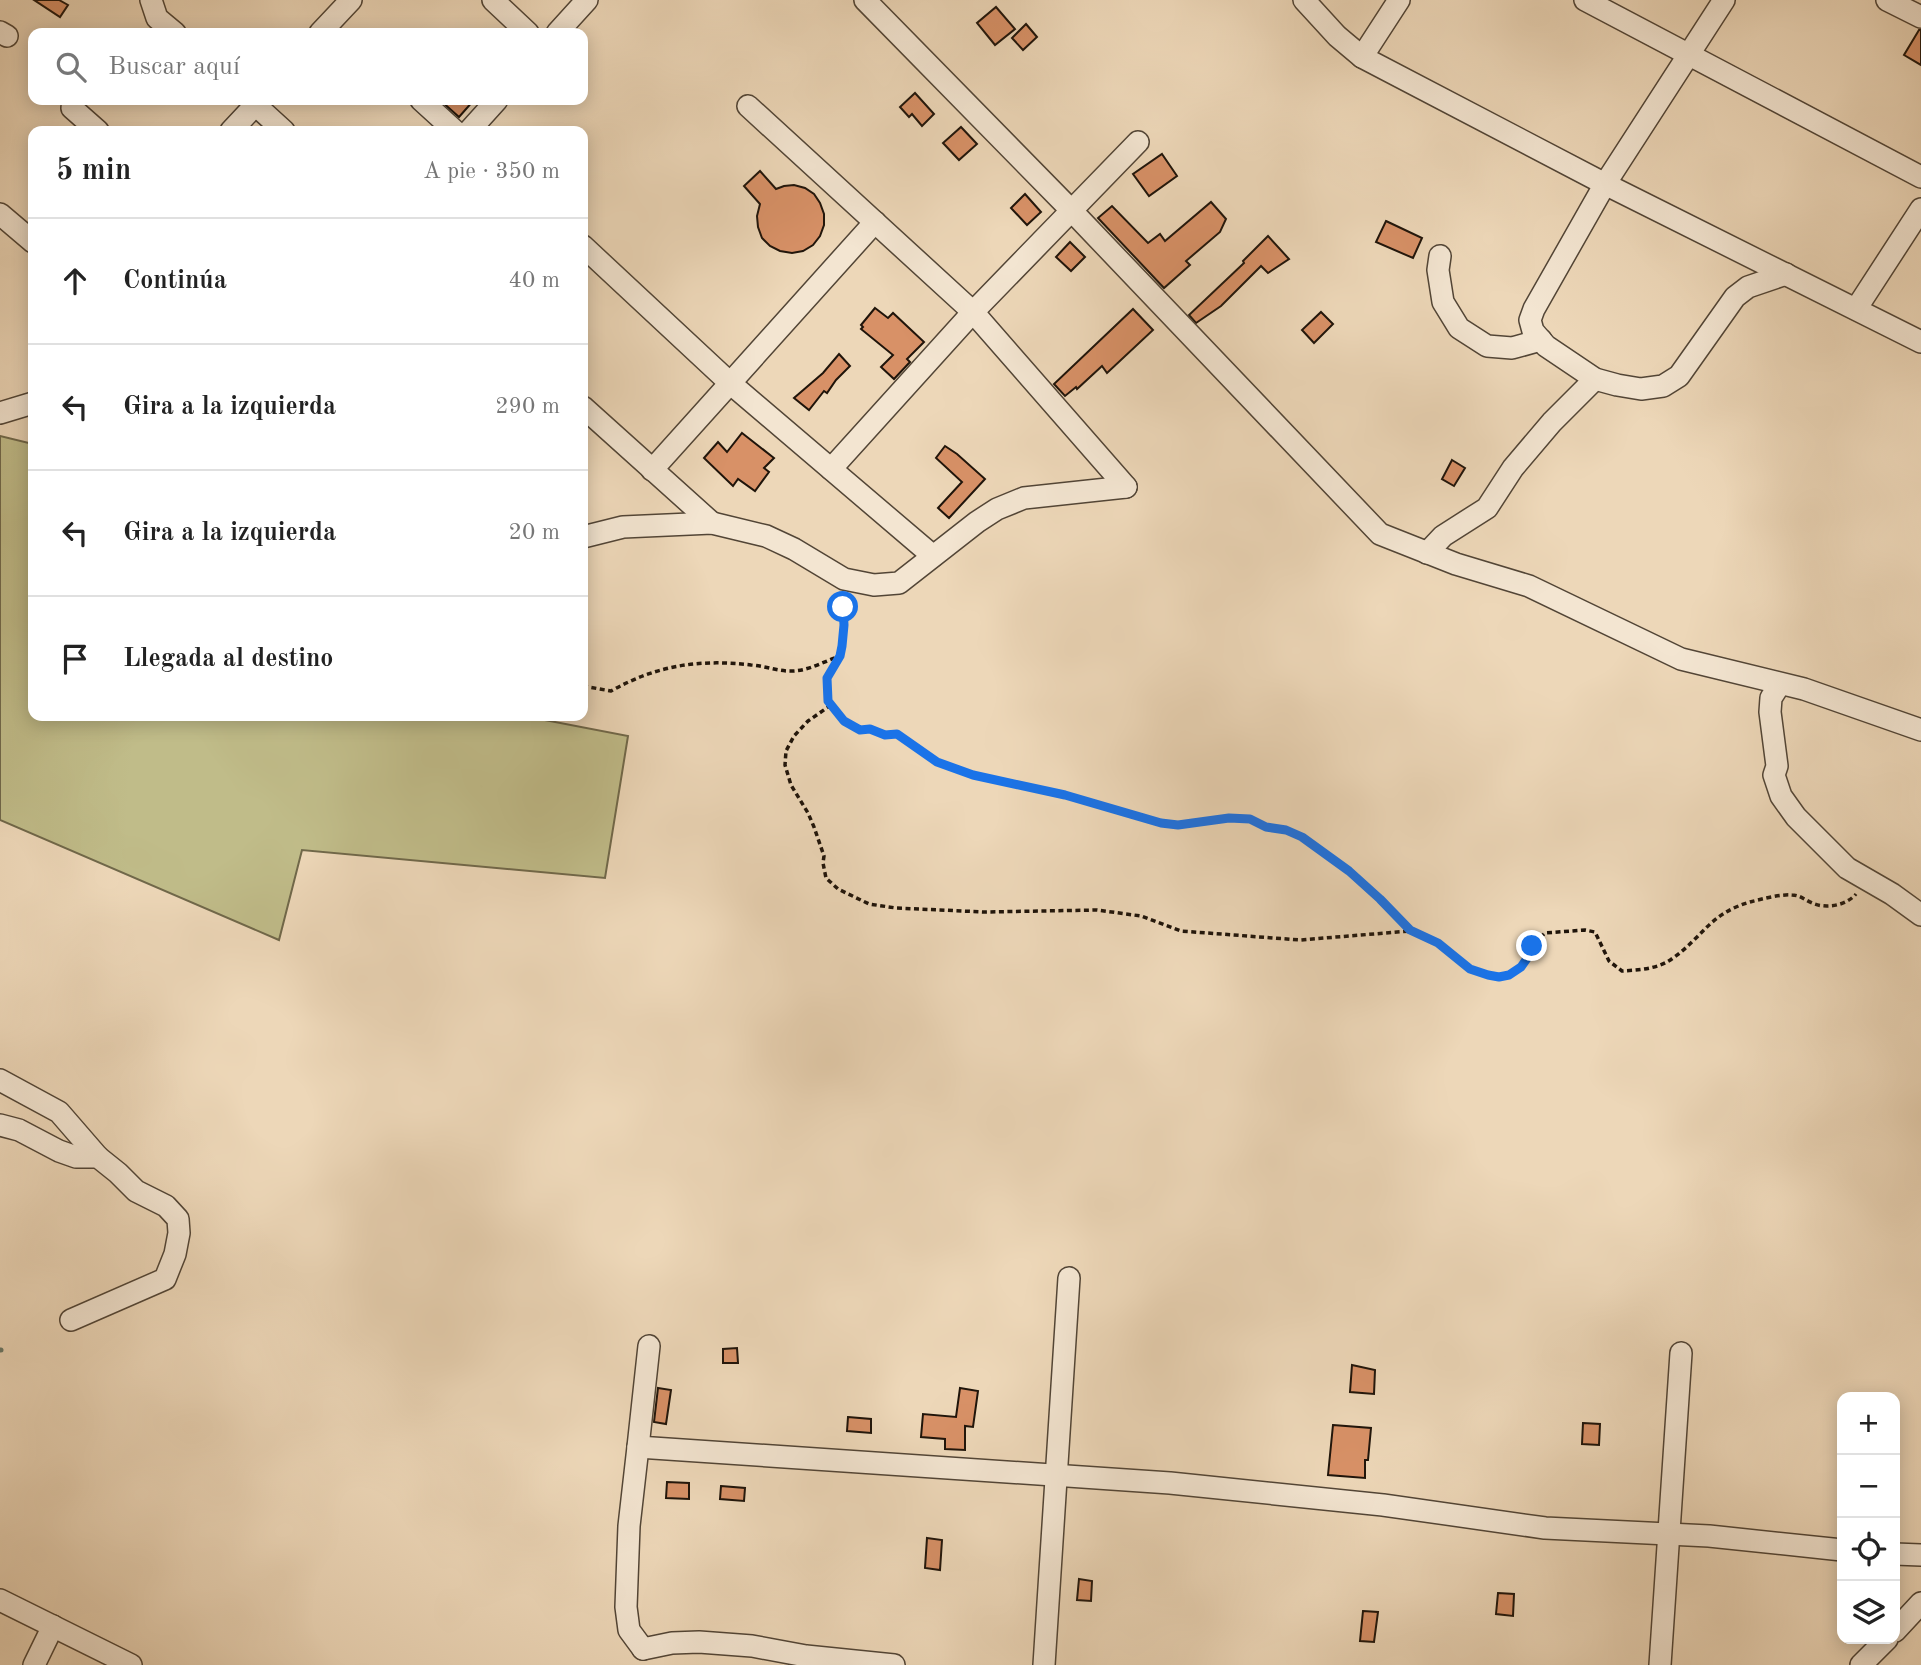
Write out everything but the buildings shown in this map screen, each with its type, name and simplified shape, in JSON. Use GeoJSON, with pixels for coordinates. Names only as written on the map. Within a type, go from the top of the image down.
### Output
{"type":"FeatureCollection","features":[{"type":"Feature","properties":{"kind":"street"},"geometry":{"type":"LineString","coordinates":[[151,0],[157,18],[169,28]]}},
{"type":"Feature","properties":{"kind":"street"},"geometry":{"type":"LineString","coordinates":[[335,28],[351,0]]}},
{"type":"Feature","properties":{"kind":"street"},"geometry":{"type":"LineString","coordinates":[[493,0],[523,28]]}},
{"type":"Feature","properties":{"kind":"street"},"geometry":{"type":"LineString","coordinates":[[562,28],[587,0]]}},
{"type":"Feature","properties":{"kind":"street"},"geometry":{"type":"LineString","coordinates":[[865,0],[1071,210],[1380,534],[1427,553],[1529,586],[1681,659],[1804,689],[1921,730]]}},
{"type":"Feature","properties":{"kind":"street"},"geometry":{"type":"LineString","coordinates":[[1304,0],[1337,36],[1362,57],[1605,184],[1921,342]]}},
{"type":"Feature","properties":{"kind":"street"},"geometry":{"type":"LineString","coordinates":[[1362,57],[1399,0]]}},
{"type":"Feature","properties":{"kind":"street"},"geometry":{"type":"LineString","coordinates":[[1585,0],[1921,177]]}},
{"type":"Feature","properties":{"kind":"street"},"geometry":{"type":"LineString","coordinates":[[1724,0],[1605,184],[1530,320],[1533,331],[1546,346],[1595,379],[1641,388],[1663,386],[1679,376],[1735,298],[1748,287],[1786,274]]}},
{"type":"Feature","properties":{"kind":"street"},"geometry":{"type":"LineString","coordinates":[[1887,0],[1921,17]]}},
{"type":"Feature","properties":{"kind":"street"},"geometry":{"type":"LineString","coordinates":[[235,126],[252,105]]}},
{"type":"Feature","properties":{"kind":"street"},"geometry":{"type":"LineString","coordinates":[[259,105],[279,126]]}},
{"type":"Feature","properties":{"kind":"street"},"geometry":{"type":"LineString","coordinates":[[427,105],[450,126]]}},
{"type":"Feature","properties":{"kind":"street"},"geometry":{"type":"LineString","coordinates":[[474,126],[492,105]]}},
{"type":"Feature","properties":{"kind":"street"},"geometry":{"type":"LineString","coordinates":[[588,536],[623,527],[712,523],[766,536],[794,549],[844,579],[874,585],[899,583],[997,509],[1024,498],[1126,486],[973,312],[748,106]]}},
{"type":"Feature","properties":{"kind":"street"},"geometry":{"type":"LineString","coordinates":[[72,108],[92,126]]}},
{"type":"Feature","properties":{"kind":"street"},"geometry":{"type":"LineString","coordinates":[[831,469],[973,312],[1138,142]]}},
{"type":"Feature","properties":{"kind":"street"},"geometry":{"type":"LineString","coordinates":[[1856,309],[1921,209]]}},
{"type":"Feature","properties":{"kind":"street"},"geometry":{"type":"LineString","coordinates":[[0,214],[28,238]]}},
{"type":"Feature","properties":{"kind":"street"},"geometry":{"type":"LineString","coordinates":[[652,470],[875,222]]}},
{"type":"Feature","properties":{"kind":"street"},"geometry":{"type":"LineString","coordinates":[[1440,256],[1438,270],[1443,302],[1459,328],[1486,346],[1512,348],[1541,340]]}},
{"type":"Feature","properties":{"kind":"street"},"geometry":{"type":"LineString","coordinates":[[588,257],[730,383],[933,556]]}},
{"type":"Feature","properties":{"kind":"street"},"geometry":{"type":"LineString","coordinates":[[1427,553],[1443,536],[1488,508],[1513,468],[1552,422],[1595,379]]}},
{"type":"Feature","properties":{"kind":"street"},"geometry":{"type":"LineString","coordinates":[[0,414],[28,405]]}},
{"type":"Feature","properties":{"kind":"street"},"geometry":{"type":"LineString","coordinates":[[588,412],[712,523]]}},
{"type":"Feature","properties":{"kind":"street"},"geometry":{"type":"LineString","coordinates":[[1780,684],[1771,698],[1770,712],[1777,766],[1774,775],[1781,796],[1796,817],[1847,868],[1892,894],[1921,915]]}},
{"type":"Feature","properties":{"kind":"street"},"geometry":{"type":"LineString","coordinates":[[0,1080],[58,1112],[98,1157],[136,1191],[166,1206],[178,1219],[179,1233],[175,1254],[164,1279],[71,1320]]}},
{"type":"Feature","properties":{"kind":"street"},"geometry":{"type":"LineString","coordinates":[[0,1125],[19,1130],[76,1157],[98,1157]]}},
{"type":"Feature","properties":{"kind":"street"},"geometry":{"type":"LineString","coordinates":[[1044,1665],[1069,1278]]}},
{"type":"Feature","properties":{"kind":"street"},"geometry":{"type":"LineString","coordinates":[[649,1346],[628,1526],[626,1607],[629,1630],[640,1657],[672,1643],[712,1643],[894,1665]]}},
{"type":"Feature","properties":{"kind":"street"},"geometry":{"type":"LineString","coordinates":[[1660,1665],[1681,1353]]}},
{"type":"Feature","properties":{"kind":"street"},"geometry":{"type":"LineString","coordinates":[[638,1447],[1170,1483],[1383,1505],[1545,1528],[1709,1536],[1837,1549]]}},
{"type":"Feature","properties":{"kind":"street"},"geometry":{"type":"LineString","coordinates":[[1900,1554],[1921,1555]]}},
{"type":"Feature","properties":{"kind":"street"},"geometry":{"type":"LineString","coordinates":[[0,1600],[131,1665]]}},
{"type":"Feature","properties":{"kind":"street"},"geometry":{"type":"LineString","coordinates":[[1900,1626],[1921,1603]]}},
{"type":"Feature","properties":{"kind":"street"},"geometry":{"type":"LineString","coordinates":[[34,1665],[53,1626]]}},
{"type":"Feature","properties":{"kind":"street"},"geometry":{"type":"LineString","coordinates":[[1861,1665],[1882,1644]]}},
{"type":"Feature","properties":{"kind":"path"},"geometry":{"type":"LineString","coordinates":[[854,581],[841,596],[844,625],[840,656],[827,678],[828,701],[844,721],[860,730],[870,729],[885,735],[897,734],[937,762],[973,775],[1065,795],[1161,823],[1178,825],[1229,818],[1250,819],[1266,827],[1286,830],[1302,837],[1349,871],[1410,930],[1438,943],[1470,969],[1499,977],[1509,975],[1521,967],[1532,946],[1545,933],[1585,930],[1595,932],[1609,961],[1622,971],[1652,968],[1672,960],[1727,910],[1791,895],[1823,907],[1843,903],[1853,898],[1866,881]]}},
{"type":"Feature","properties":{"kind":"path"},"geometry":{"type":"LineString","coordinates":[[588,687],[611,691],[630,680],[664,668],[697,663],[754,665],[792,671],[840,656]]}},
{"type":"Feature","properties":{"kind":"path"},"geometry":{"type":"LineString","coordinates":[[831,705],[808,721],[794,736],[786,751],[785,765],[791,785],[814,827],[824,856],[826,878],[838,889],[869,904],[896,908],[984,912],[1097,910],[1141,916],[1181,931],[1300,940],[1410,930]]}},
{"type":"Feature","properties":{"kind":"shaded area"},"geometry":{"type":"Polygon","coordinates":[[[0,436],[28,443],[28,721],[550,721],[628,736],[605,878],[302,850],[279,940],[0,820],[0,436]]]}},
{"type":"Feature","properties":{"kind":"route"},"geometry":{"type":"LineString","coordinates":[[843,607],[842,646],[840,656],[827,678],[828,701],[844,721],[860,730],[870,729],[885,735],[897,734],[937,762],[973,775],[1065,795],[1161,823],[1178,825],[1229,818],[1250,819],[1266,827],[1286,830],[1302,837],[1349,871],[1410,930],[1438,943],[1470,969],[1488,975],[1509,975],[1521,967],[1532,946]]}}]}
